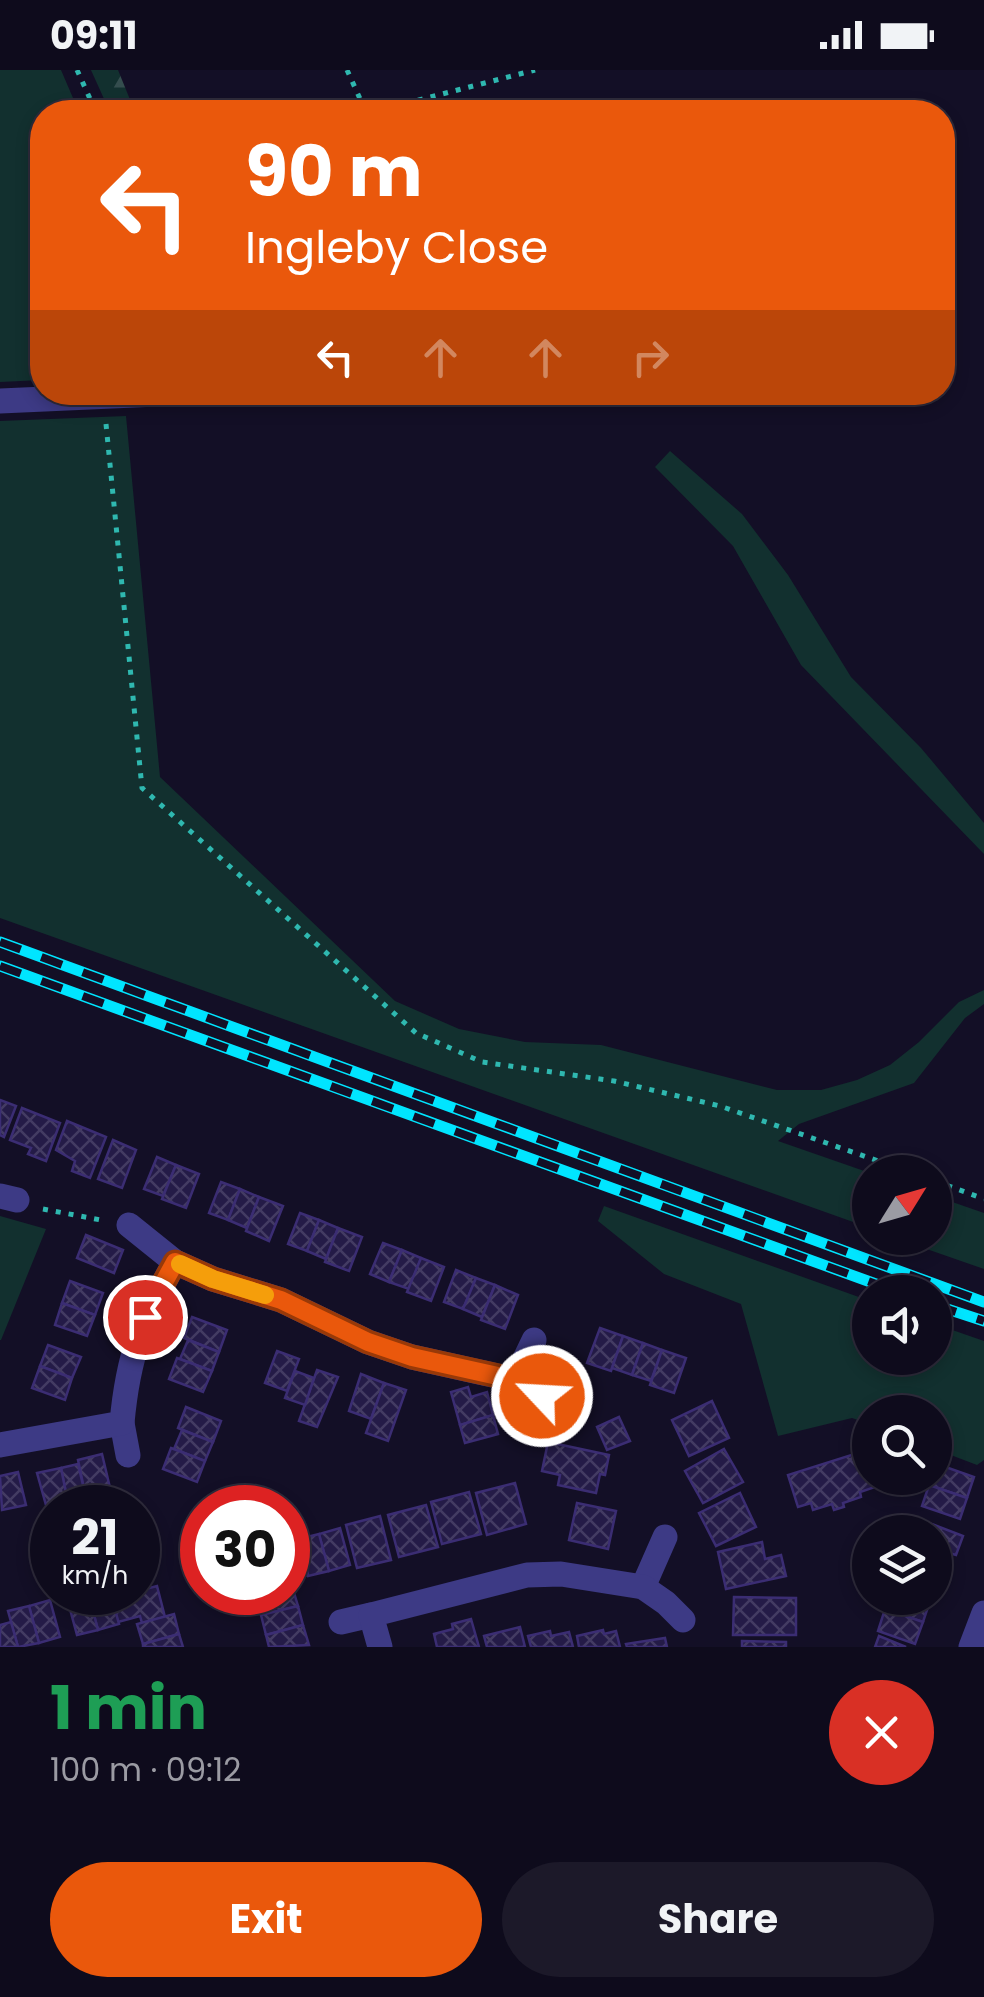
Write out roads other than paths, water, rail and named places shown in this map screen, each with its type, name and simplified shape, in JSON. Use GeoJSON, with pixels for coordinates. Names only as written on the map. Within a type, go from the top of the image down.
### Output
{"type":"FeatureCollection","features":[{"type":"Feature","properties":{"kind":"street"},"geometry":{"type":"LineString","coordinates":[[0,402],[30,400]]}},
{"type":"Feature","properties":{"kind":"street"},"geometry":{"type":"LineString","coordinates":[[128,1225],[175,1262],[213,1279],[281,1300],[368,1342],[412,1357],[516,1380],[542,1396]]}},
{"type":"Feature","properties":{"kind":"street"},"geometry":{"type":"LineString","coordinates":[[128,1455],[122,1423],[131,1354],[145,1317],[175,1262]]}},
{"type":"Feature","properties":{"kind":"street"},"geometry":{"type":"LineString","coordinates":[[516,1380],[534,1340]]}},
{"type":"Feature","properties":{"kind":"street"},"geometry":{"type":"LineString","coordinates":[[0,1445],[122,1423]]}},
{"type":"Feature","properties":{"kind":"street"},"geometry":{"type":"LineString","coordinates":[[643,1587],[665,1536]]}},
{"type":"Feature","properties":{"kind":"street"},"geometry":{"type":"LineString","coordinates":[[342,1622],[528,1575],[560,1574],[643,1587],[666,1602],[683,1620]]}},
{"type":"Feature","properties":{"kind":"street"},"geometry":{"type":"LineString","coordinates":[[372,1615],[380,1647]]}},
{"type":"Feature","properties":{"kind":"railway"},"geometry":{"type":"LineString","coordinates":[[0,942],[984,1302]]}},
{"type":"Feature","properties":{"kind":"railway"},"geometry":{"type":"LineString","coordinates":[[0,966],[852,1275]]}},
{"type":"Feature","properties":{"kind":"railway"},"geometry":{"type":"LineString","coordinates":[[952,1311],[984,1321]]}}]}
